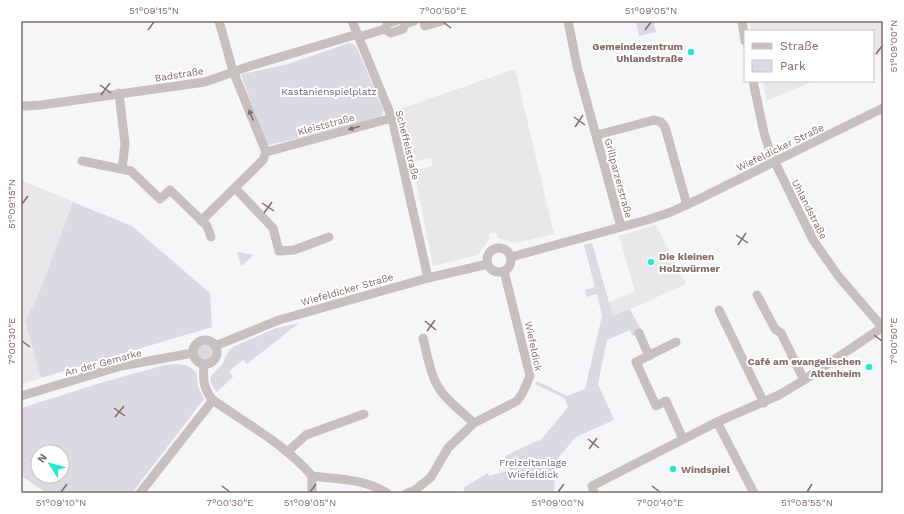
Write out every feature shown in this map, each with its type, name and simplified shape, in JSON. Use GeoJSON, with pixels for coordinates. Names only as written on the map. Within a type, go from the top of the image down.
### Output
{"type":"FeatureCollection","features":[{"type":"Feature","properties":{"kind":"street"},"geometry":{"type":"LineString","coordinates":[[201,221],[263,160],[266,152],[234,71],[219,21]]}},
{"type":"Feature","properties":{"kind":"street","name":"Scheffelstraße"},"geometry":{"type":"LineString","coordinates":[[352,21],[392,118],[428,278]]}},
{"type":"Feature","properties":{"kind":"street"},"geometry":{"type":"LineString","coordinates":[[424,21],[425,26],[442,21]]}},
{"type":"Feature","properties":{"kind":"street","name":"Grillparzerstraße"},"geometry":{"type":"LineString","coordinates":[[568,21],[577,66],[621,227]]}},
{"type":"Feature","properties":{"kind":"street"},"geometry":{"type":"LineString","coordinates":[[742,21],[744,34]]}},
{"type":"Feature","properties":{"kind":"street","name":"Badstraße"},"geometry":{"type":"LineString","coordinates":[[21,105],[41,105],[205,82],[234,71],[358,36],[385,29],[391,33],[402,29],[404,22]]}},
{"type":"Feature","properties":{"kind":"street","name":"Uhlandstraße"},"geometry":{"type":"LineString","coordinates":[[752,82],[764,133],[775,162],[813,240],[839,277],[883,327]]}},
{"type":"Feature","properties":{"kind":"street"},"geometry":{"type":"LineString","coordinates":[[119,93],[125,144],[122,169]]}},
{"type":"Feature","properties":{"kind":"street","name":"Wiefeldicker Straße"},"geometry":{"type":"LineString","coordinates":[[511,257],[672,212],[883,108]]}},
{"type":"Feature","properties":{"kind":"street","name":"Kleiststraße"},"geometry":{"type":"LineString","coordinates":[[266,152],[392,118]]}},
{"type":"Feature","properties":{"kind":"street","name":"Grillparzerstraße"},"geometry":{"type":"LineString","coordinates":[[597,135],[654,120],[661,122],[665,126],[686,206]]}},
{"type":"Feature","properties":{"kind":"street"},"geometry":{"type":"LineString","coordinates":[[82,161],[131,171],[160,199],[170,190],[206,226],[211,238]]}},
{"type":"Feature","properties":{"kind":"street"},"geometry":{"type":"LineString","coordinates":[[235,188],[273,228],[279,252],[294,250],[328,237]]}},
{"type":"Feature","properties":{"kind":"street"},"geometry":{"type":"LineString","coordinates":[[496,248],[504,248],[508,250],[511,257],[510,265],[504,271],[496,272],[488,264],[487,257],[489,253],[496,248]]}},
{"type":"Feature","properties":{"kind":"street","name":"Wiefeldicker Straße"},"geometry":{"type":"LineString","coordinates":[[215,346],[279,320],[428,278],[488,264]]}},
{"type":"Feature","properties":{"kind":"street","name":"Wiefeldick"},"geometry":{"type":"LineString","coordinates":[[407,493],[414,491],[431,478],[448,448],[474,423],[517,401],[522,394],[530,376],[504,271]]}},
{"type":"Feature","properties":{"kind":"street"},"geometry":{"type":"LineString","coordinates":[[757,295],[775,329],[780,333],[804,380]]}},
{"type":"Feature","properties":{"kind":"street"},"geometry":{"type":"LineString","coordinates":[[719,310],[764,403]]}},
{"type":"Feature","properties":{"kind":"street"},"geometry":{"type":"LineString","coordinates":[[594,493],[592,486],[716,422],[764,403],[804,380],[883,327]]}},
{"type":"Feature","properties":{"kind":"street"},"geometry":{"type":"LineString","coordinates":[[639,333],[649,356]]}},
{"type":"Feature","properties":{"kind":"street"},"geometry":{"type":"LineString","coordinates":[[424,338],[432,373],[438,387],[447,398],[474,423]]}},
{"type":"Feature","properties":{"kind":"street"},"geometry":{"type":"LineString","coordinates":[[203,340],[211,342],[215,346],[217,357],[211,363],[204,365],[197,362],[192,353],[196,344],[203,340]]}},
{"type":"Feature","properties":{"kind":"street"},"geometry":{"type":"LineString","coordinates":[[676,342],[636,362],[656,406],[666,401],[683,440]]}},
{"type":"Feature","properties":{"kind":"street","name":"An der Gemarke"},"geometry":{"type":"LineString","coordinates":[[21,396],[121,366],[192,353]]}},
{"type":"Feature","properties":{"kind":"street"},"geometry":{"type":"LineString","coordinates":[[204,365],[204,386],[213,400],[287,452],[312,476],[358,482],[379,488],[387,493]]}},
{"type":"Feature","properties":{"kind":"street"},"geometry":{"type":"LineString","coordinates":[[140,493],[213,400]]}},
{"type":"Feature","properties":{"kind":"street"},"geometry":{"type":"LineString","coordinates":[[287,452],[306,435],[364,414]]}},
{"type":"Feature","properties":{"kind":"street"},"geometry":{"type":"LineString","coordinates":[[716,422],[754,493]]}},
{"type":"Feature","properties":{"kind":"street"},"geometry":{"type":"LineString","coordinates":[[312,476],[312,493]]}},
{"type":"Feature","properties":{"kind":"shaded area"},"geometry":{"type":"Polygon","coordinates":[[[749,21],[883,21],[883,53],[874,57],[874,30],[751,30],[749,21]]]}},
{"type":"Feature","properties":{"kind":"shaded area"},"geometry":{"type":"Polygon","coordinates":[[[515,69],[554,234],[516,243],[498,238],[496,232],[489,234],[489,239],[478,255],[433,266],[414,171],[433,166],[431,158],[412,162],[400,109],[515,69]]]}},
{"type":"Feature","properties":{"kind":"shaded area"},"geometry":{"type":"Polygon","coordinates":[[[763,82],[812,82],[766,101],[763,82]]]}},
{"type":"Feature","properties":{"kind":"shaded area"},"geometry":{"type":"Polygon","coordinates":[[[21,180],[73,202],[38,296],[25,321],[41,378],[21,384],[21,180]]]}},
{"type":"Feature","properties":{"kind":"shaded area","name":"Die kleinen Holzwürmer"},"geometry":{"type":"Polygon","coordinates":[[[656,225],[686,284],[613,317],[609,302],[635,291],[619,236],[656,225]]]}},
{"type":"Feature","properties":{"kind":"green space"},"geometry":{"type":"Polygon","coordinates":[[[636,21],[653,21],[656,32],[639,36],[636,21]]]}},
{"type":"Feature","properties":{"kind":"green space","name":"Kastanienspielplatz"},"geometry":{"type":"Polygon","coordinates":[[[349,43],[353,44],[357,48],[383,110],[383,114],[379,117],[309,136],[268,145],[241,75],[288,64],[349,43]]]}},
{"type":"Feature","properties":{"kind":"green space"},"geometry":{"type":"Polygon","coordinates":[[[73,202],[132,226],[210,293],[212,327],[41,378],[25,321],[38,296],[73,202]]]}},
{"type":"Feature","properties":{"kind":"green space","name":"Freizeitanlage Wiefeldick"},"geometry":{"type":"Polygon","coordinates":[[[592,243],[613,316],[630,309],[642,332],[633,336],[630,330],[607,340],[598,384],[614,420],[576,437],[557,459],[554,493],[466,493],[463,488],[488,473],[489,476],[510,470],[505,456],[539,440],[540,441],[568,407],[564,398],[535,384],[537,381],[567,396],[585,389],[602,316],[597,294],[586,297],[585,290],[595,287],[584,245],[592,243]]]}},
{"type":"Feature","properties":{"kind":"green space"},"geometry":{"type":"Polygon","coordinates":[[[237,252],[254,255],[241,266],[237,252]]]}},
{"type":"Feature","properties":{"kind":"green space"},"geometry":{"type":"Polygon","coordinates":[[[299,323],[247,364],[243,360],[229,371],[233,377],[217,392],[210,378],[223,363],[228,352],[233,347],[276,328],[299,323]]]}},
{"type":"Feature","properties":{"kind":"green space"},"geometry":{"type":"Polygon","coordinates":[[[204,344],[210,346],[212,352],[210,358],[204,360],[198,358],[196,352],[198,346],[204,344]]]}},
{"type":"Feature","properties":{"kind":"green space"},"geometry":{"type":"Polygon","coordinates":[[[165,365],[186,365],[194,370],[197,375],[198,387],[204,399],[132,493],[47,493],[33,484],[70,484],[70,444],[30,444],[30,482],[21,476],[21,408],[107,381],[165,365]]]}},
{"type":"Feature","properties":{"kind":"place","name":"Gemeindezentrum Uhlandstraße"},"geometry":{"type":"Point","coordinates":[691,52]}},
{"type":"Feature","properties":{"kind":"place","name":"Die kleinen Holzwürmer"},"geometry":{"type":"Point","coordinates":[651,262]}},
{"type":"Feature","properties":{"kind":"place","name":"Café am evangelischen Altenheim"},"geometry":{"type":"Point","coordinates":[869,367]}},
{"type":"Feature","properties":{"kind":"place","name":"Windspiel"},"geometry":{"type":"Point","coordinates":[673,469]}}]}
